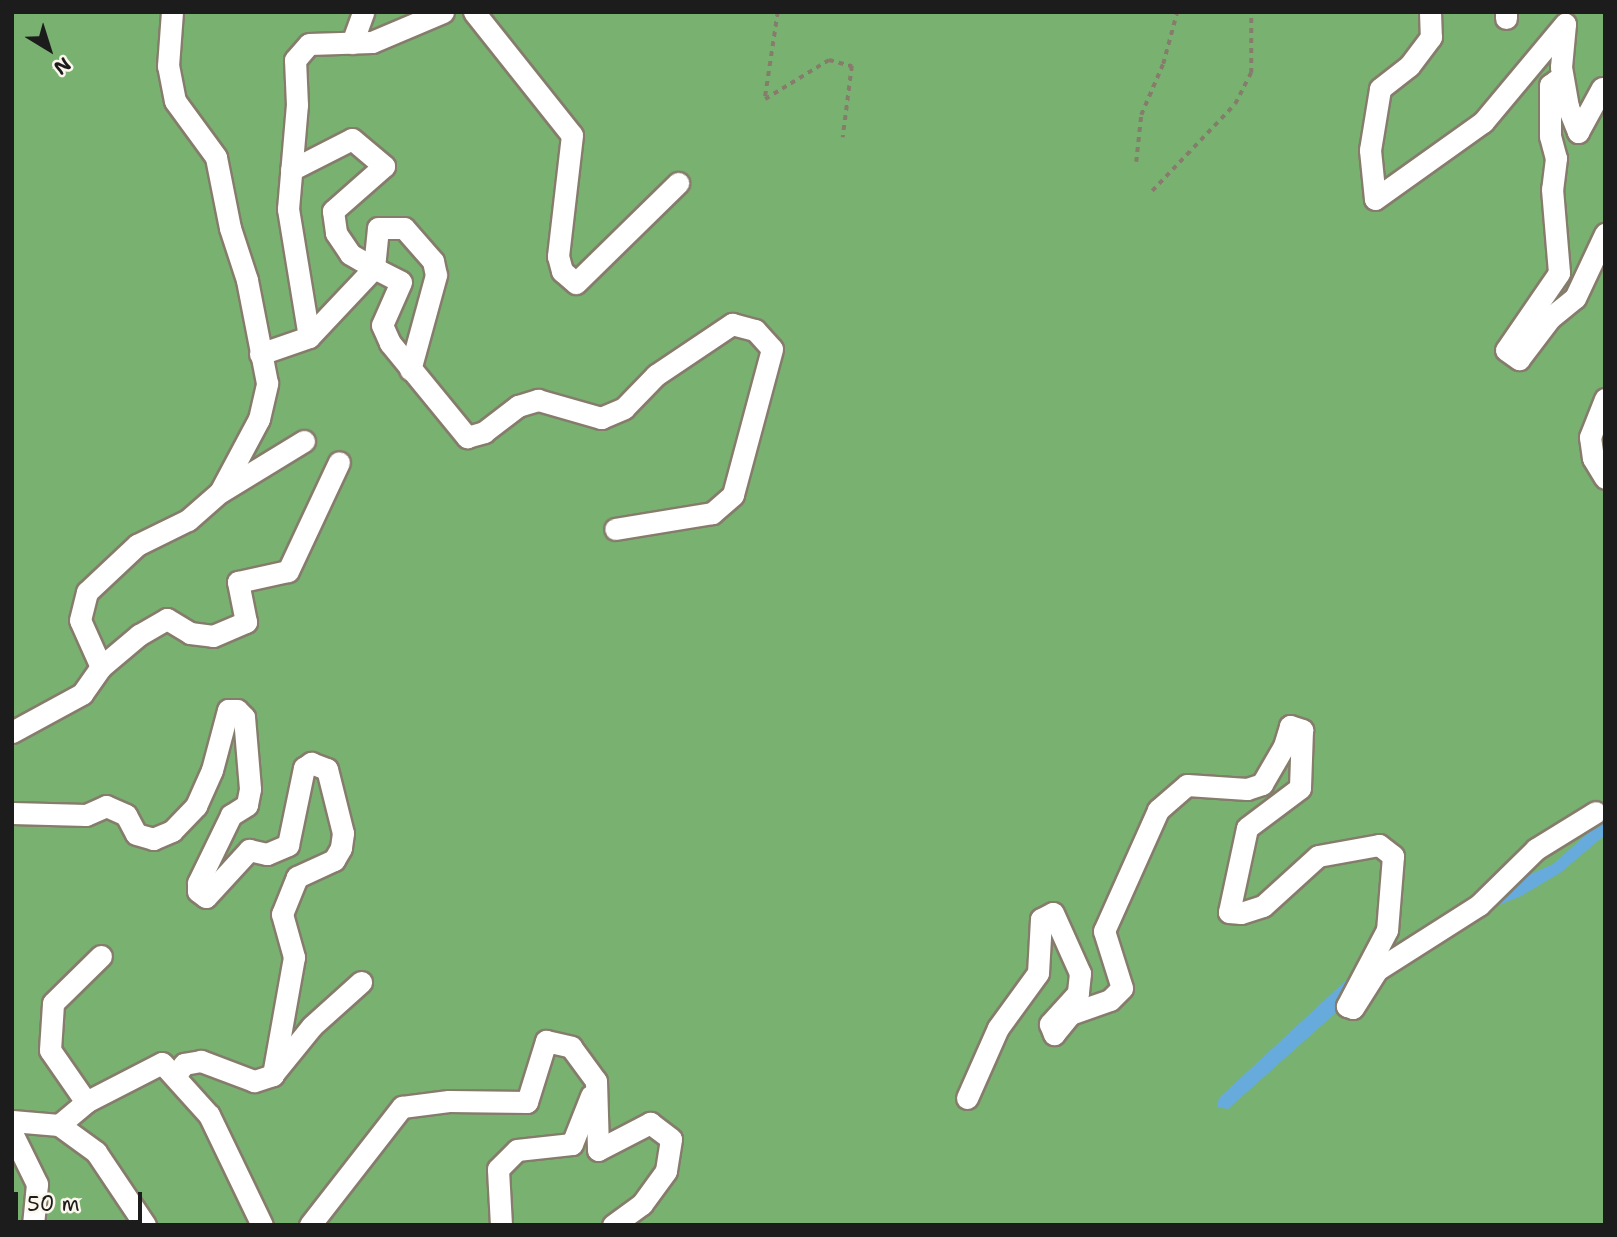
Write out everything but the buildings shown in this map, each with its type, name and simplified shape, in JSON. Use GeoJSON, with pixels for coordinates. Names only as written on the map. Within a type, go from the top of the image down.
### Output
{"type":"FeatureCollection","features":[{"type":"Feature","properties":{"kind":"street"},"geometry":{"type":"LineString","coordinates":[[172,12],[169,66],[175,100],[216,157],[267,383],[260,419],[220,492]]}},
{"type":"Feature","properties":{"kind":"street"},"geometry":{"type":"LineString","coordinates":[[352,44],[363,12]]}},
{"type":"Feature","properties":{"kind":"street"},"geometry":{"type":"LineString","coordinates":[[309,337],[288,209],[297,104],[295,60],[309,44],[372,42],[443,12]]}},
{"type":"Feature","properties":{"kind":"street"},"geometry":{"type":"LineString","coordinates":[[474,12],[572,135],[558,256],[562,271],[576,283],[678,183]]}},
{"type":"Feature","properties":{"kind":"street"},"geometry":{"type":"LineString","coordinates":[[1430,12],[1431,37],[1409,66],[1380,89],[1370,150],[1375,199],[1483,122],[1568,16]]}},
{"type":"Feature","properties":{"kind":"street"},"geometry":{"type":"LineString","coordinates":[[1568,16],[1561,66],[1568,107]]}},
{"type":"Feature","properties":{"kind":"street"},"geometry":{"type":"LineString","coordinates":[[1602,88],[1578,132],[1556,81],[1550,85],[1549,136],[1556,158],[1552,189],[1559,273],[1506,350],[1519,359],[1550,317],[1575,298],[1605,234]]}},
{"type":"Feature","properties":{"kind":"street"},"geometry":{"type":"LineString","coordinates":[[292,170],[352,139],[384,166],[333,211],[336,233],[351,254],[401,282],[382,325],[410,370],[467,437],[484,432],[518,406],[538,400],[601,418],[624,408],[664,369],[732,324],[755,330],[772,349],[733,495],[712,513],[615,529]]}},
{"type":"Feature","properties":{"kind":"street"},"geometry":{"type":"LineString","coordinates":[[260,354],[309,337],[374,268],[378,229],[404,228],[433,261],[436,275],[410,370]]}},
{"type":"Feature","properties":{"kind":"street"},"geometry":{"type":"LineString","coordinates":[[1604,478],[1593,458],[1590,437],[1605,399]]}},
{"type":"Feature","properties":{"kind":"street"},"geometry":{"type":"LineString","coordinates":[[101,667],[80,620],[87,592],[137,545],[188,520],[220,492],[304,441]]}},
{"type":"Feature","properties":{"kind":"street"},"geometry":{"type":"LineString","coordinates":[[12,732],[82,694],[101,667],[139,635],[167,619],[190,633],[213,635],[246,622],[238,582],[288,571],[339,462]]}},
{"type":"Feature","properties":{"kind":"street"},"geometry":{"type":"LineString","coordinates":[[12,813],[86,815],[106,806],[126,815],[136,834],[153,839],[172,831],[196,806],[212,771],[228,710],[237,710],[244,717],[250,789],[247,806],[231,815],[198,883],[198,891],[206,897],[249,850],[267,854],[288,845],[304,768],[311,762],[327,769],[343,833],[341,848],[334,860],[297,877],[282,914],[294,957],[273,1075]]}},
{"type":"Feature","properties":{"kind":"street"},"geometry":{"type":"LineString","coordinates":[[967,1098],[998,1028],[1038,973],[1041,919],[1053,913],[1080,973],[1078,993],[1050,1024],[1054,1034],[1070,1014],[1110,1000],[1122,988],[1104,931],[1158,810],[1187,785],[1247,789],[1262,784],[1284,746],[1290,726],[1303,730],[1300,788],[1247,828],[1228,912],[1241,914],[1263,906],[1318,856],[1379,845],[1393,856],[1387,930],[1347,1006],[1353,1008],[1377,970],[1479,905],[1536,849],[1602,808]]}},
{"type":"Feature","properties":{"kind":"street"},"geometry":{"type":"LineString","coordinates":[[86,1102],[50,1050],[53,1003],[101,956]]}},
{"type":"Feature","properties":{"kind":"street"},"geometry":{"type":"LineString","coordinates":[[175,1076],[184,1064],[201,1061],[254,1081],[273,1075],[312,1026],[361,982]]}},
{"type":"Feature","properties":{"kind":"street"},"geometry":{"type":"LineString","coordinates":[[310,1225],[402,1107],[449,1101],[527,1102],[546,1041],[571,1047],[596,1081],[598,1150],[650,1123],[671,1139],[666,1171],[642,1204],[613,1225]]}},
{"type":"Feature","properties":{"kind":"street"},"geometry":{"type":"LineString","coordinates":[[59,1125],[86,1102],[162,1063],[209,1115],[262,1225]]}},
{"type":"Feature","properties":{"kind":"street"},"geometry":{"type":"LineString","coordinates":[[501,1225],[498,1170],[517,1150],[572,1144],[596,1081]]}},
{"type":"Feature","properties":{"kind":"street"},"geometry":{"type":"LineString","coordinates":[[12,1121],[59,1125],[96,1152],[145,1225]]}},
{"type":"Feature","properties":{"kind":"street"},"geometry":{"type":"LineString","coordinates":[[12,1133],[37,1184],[33,1225]]}},
{"type":"Feature","properties":{"kind":"path"},"geometry":{"type":"LineString","coordinates":[[778,12],[765,99],[829,60],[852,66],[844,137]]}},
{"type":"Feature","properties":{"kind":"path"},"geometry":{"type":"LineString","coordinates":[[1136,162],[1140,115],[1163,64],[1177,12]]}},
{"type":"Feature","properties":{"kind":"path"},"geometry":{"type":"LineString","coordinates":[[1152,191],[1235,104],[1251,73],[1251,12]]}},
{"type":"Feature","properties":{"kind":"green space"},"geometry":{"type":"Polygon","coordinates":[[[12,12],[1605,12],[1605,1225],[12,1225],[12,12]]]}},
{"type":"Feature","properties":{"kind":"water"},"geometry":{"type":"Polygon","coordinates":[[[1605,818],[1605,835],[1560,873],[1521,896],[1461,921],[1368,984],[1228,1109],[1217,1107],[1219,1098],[1357,970],[1453,910],[1553,864],[1605,818]]]}}]}
